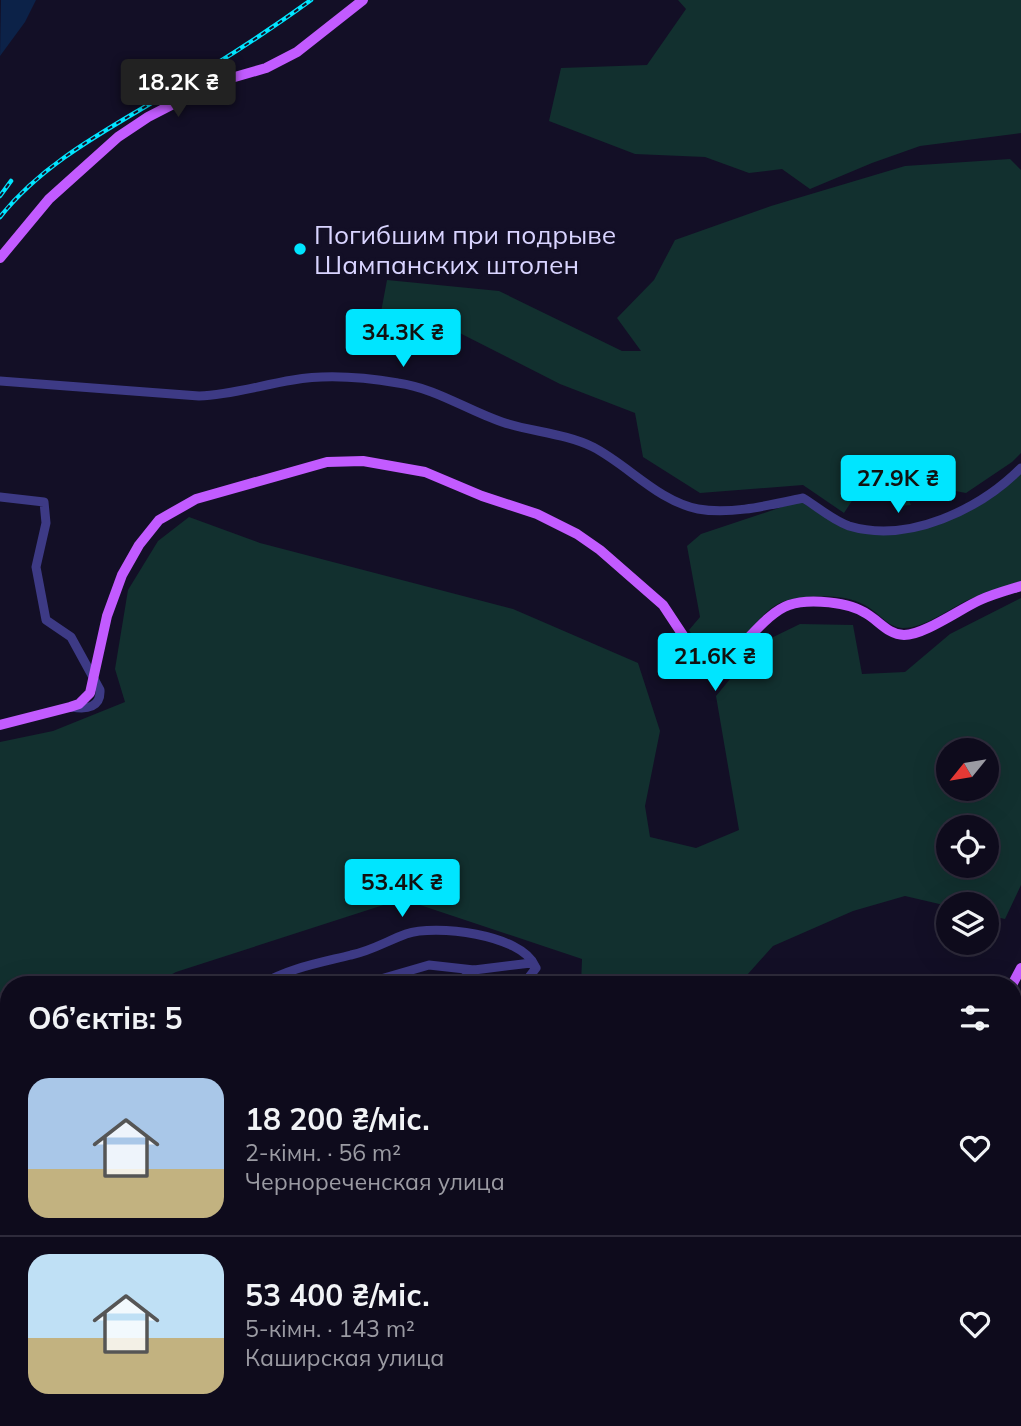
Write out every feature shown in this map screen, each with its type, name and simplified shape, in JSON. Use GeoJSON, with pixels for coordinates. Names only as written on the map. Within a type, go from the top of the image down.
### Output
{"type":"FeatureCollection","features":[{"type":"Feature","properties":{"kind":"main road"},"geometry":{"type":"LineString","coordinates":[[0,258],[49,199],[118,137],[148,117],[214,83],[266,68],[297,52],[363,0]]}},
{"type":"Feature","properties":{"kind":"main road"},"geometry":{"type":"LineString","coordinates":[[0,725],[70,707],[90,693],[107,616],[122,575],[139,545],[159,520],[197,499],[327,462],[363,461],[425,472],[482,496],[537,514],[577,534],[600,550],[663,604],[700,659],[710,665],[724,661],[756,628],[791,604],[821,602],[850,606],[867,613],[898,635],[913,635],[984,598],[1021,586]]}},
{"type":"Feature","properties":{"kind":"street"},"geometry":{"type":"LineString","coordinates":[[0,381],[199,396],[218,396],[316,377],[335,376],[398,383],[434,393],[499,421],[578,440],[663,493],[696,508],[720,511],[803,498],[850,526],[898,530],[931,522],[966,508],[998,489],[1021,468]]}},
{"type":"Feature","properties":{"kind":"street"},"geometry":{"type":"LineString","coordinates":[[0,497],[44,502],[46,523],[36,567],[46,620],[72,637],[95,674]]}},
{"type":"Feature","properties":{"kind":"street"},"geometry":{"type":"LineString","coordinates":[[279,976],[317,961],[382,946],[407,933],[451,931],[490,936],[514,947],[533,960],[536,968],[530,976]]}},
{"type":"Feature","properties":{"kind":"street"},"geometry":{"type":"LineString","coordinates":[[391,976],[429,965],[474,970],[533,964]]}},
{"type":"Feature","properties":{"kind":"street"},"geometry":{"type":"LineString","coordinates":[[466,976],[474,970]]}},
{"type":"Feature","properties":{"kind":"green space"},"geometry":{"type":"Polygon","coordinates":[[[678,0],[1021,0],[1021,133],[920,146],[810,189],[782,169],[749,173],[705,157],[635,154],[549,121],[561,68],[647,65],[686,9],[678,0]]]}},
{"type":"Feature","properties":{"kind":"green space"},"geometry":{"type":"Polygon","coordinates":[[[1010,159],[1021,170],[1021,453],[966,493],[933,487],[896,471],[911,505],[899,506],[863,484],[844,513],[803,485],[700,493],[643,457],[635,413],[560,384],[430,318],[381,312],[387,280],[499,291],[622,351],[641,351],[617,318],[654,280],[675,240],[771,206],[905,166],[1010,159]]]}},
{"type":"Feature","properties":{"kind":"green space"},"geometry":{"type":"Polygon","coordinates":[[[1021,473],[1021,581],[970,599],[928,622],[902,628],[893,626],[871,609],[853,600],[823,596],[793,599],[779,603],[768,611],[740,643],[721,657],[709,658],[689,630],[700,617],[687,546],[701,534],[800,501],[839,526],[906,532],[962,512],[1000,492],[1021,473]]]}},
{"type":"Feature","properties":{"kind":"green space"},"geometry":{"type":"Polygon","coordinates":[[[189,517],[260,543],[513,609],[638,663],[660,731],[645,806],[650,837],[696,848],[739,830],[716,696],[759,644],[800,624],[853,625],[862,674],[905,672],[950,634],[1021,598],[1021,885],[1005,919],[999,918],[999,892],[936,892],[936,903],[905,896],[853,911],[773,946],[748,976],[581,976],[582,959],[402,899],[169,976],[0,976],[0,742],[53,731],[125,702],[115,669],[128,590],[158,541],[189,517]]]}},
{"type":"Feature","properties":{"kind":"water"},"geometry":{"type":"Polygon","coordinates":[[[1,0],[36,0],[25,22],[0,56],[1,0]]]}},
{"type":"Feature","properties":{"kind":"railway"},"geometry":{"type":"LineString","coordinates":[[0,217],[35,180],[76,149],[220,62],[311,0]]}},
{"type":"Feature","properties":{"kind":"railway"},"geometry":{"type":"LineString","coordinates":[[0,196],[11,181]]}},
{"type":"Feature","properties":{"kind":"place","name":"Погибшим при подрыве Шампанских штолен"},"geometry":{"type":"Point","coordinates":[300,249]}}]}
